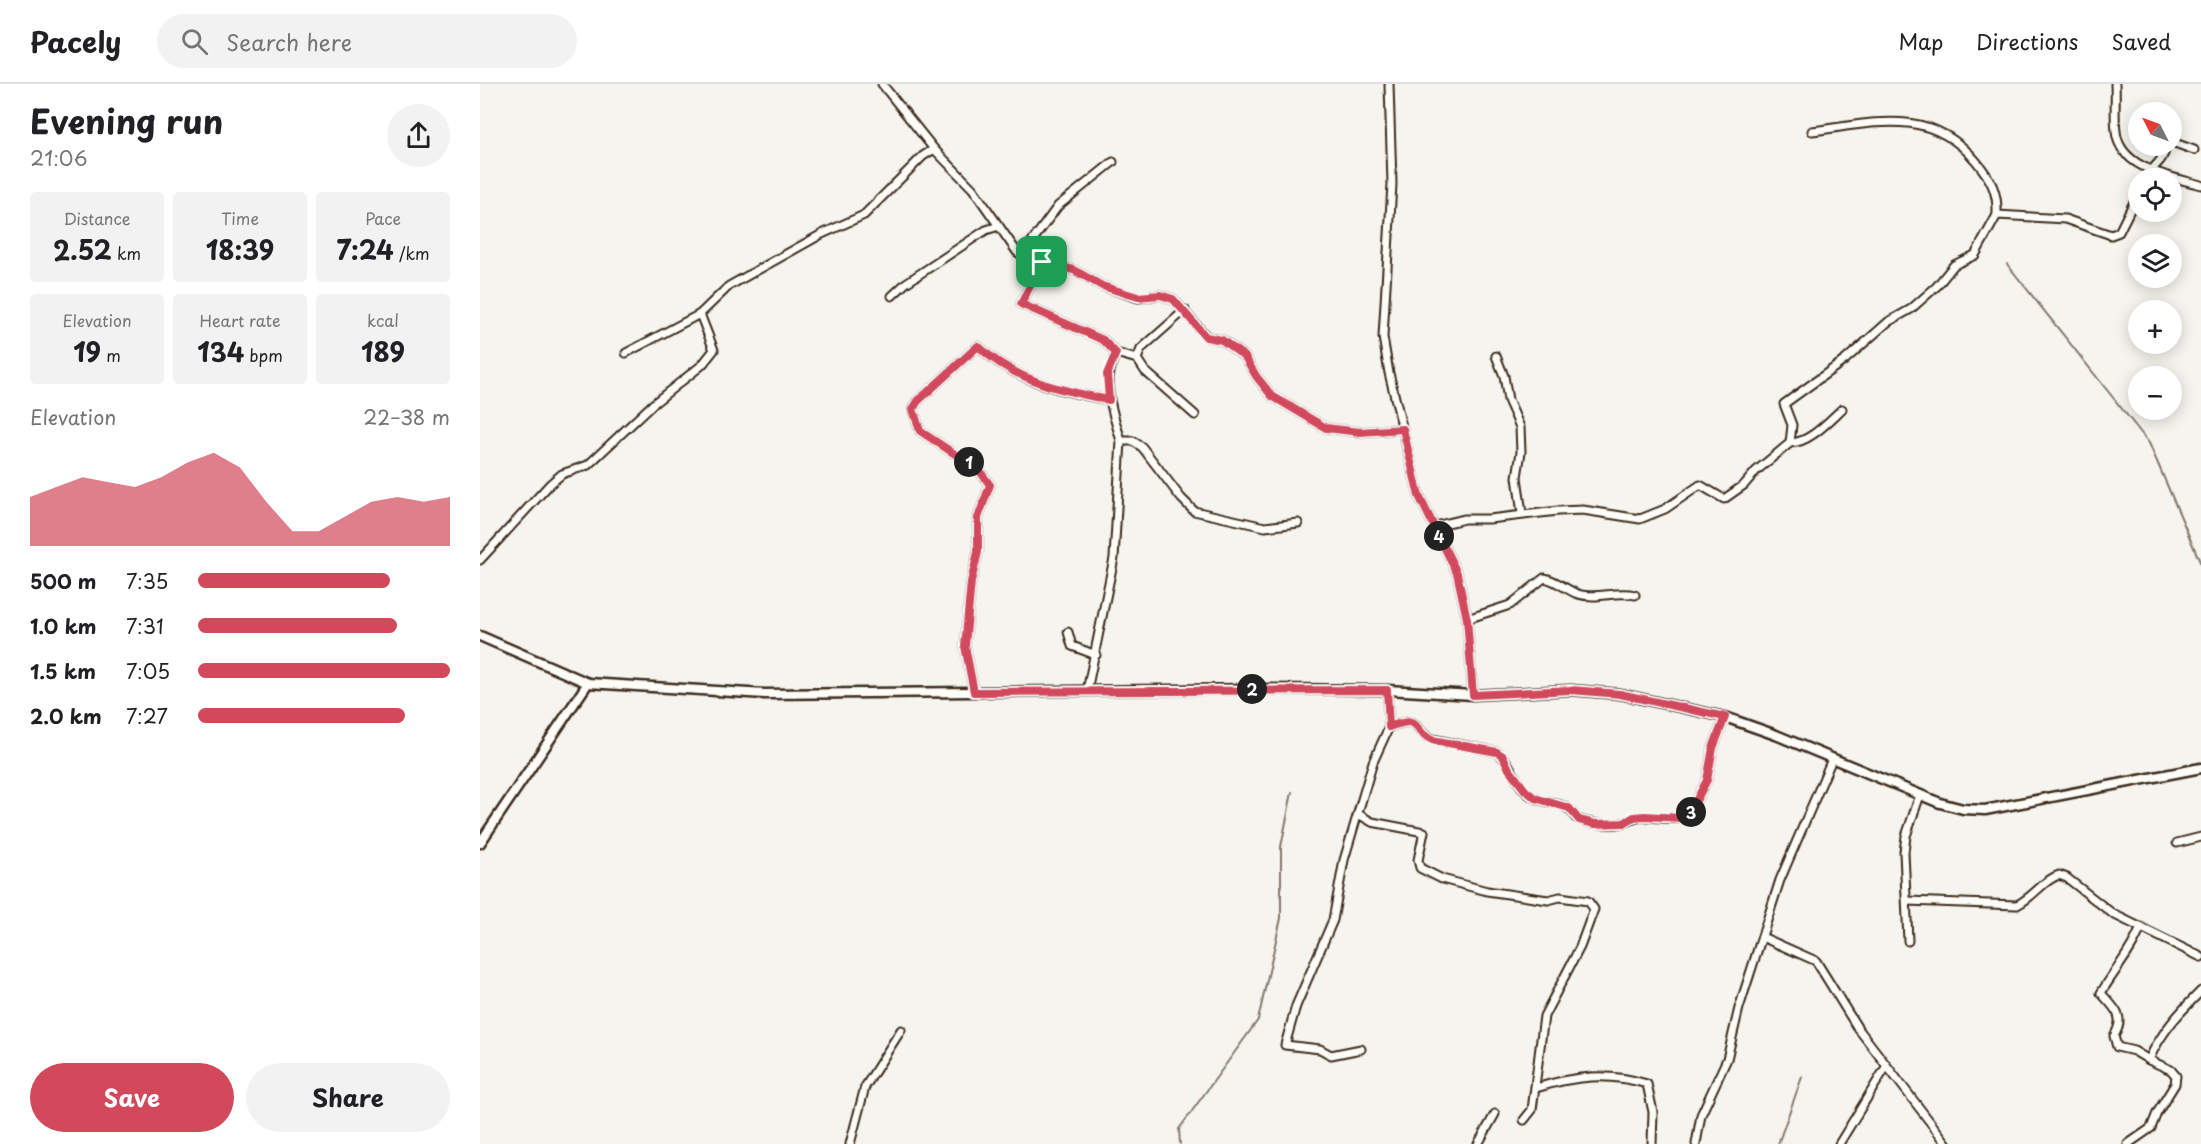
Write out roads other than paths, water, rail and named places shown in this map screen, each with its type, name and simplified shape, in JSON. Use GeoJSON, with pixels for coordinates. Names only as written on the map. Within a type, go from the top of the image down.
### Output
{"type":"FeatureCollection","features":[{"type":"Feature","properties":{"kind":"main road"},"geometry":{"type":"LineString","coordinates":[[480,636],[588,683],[765,694],[1387,690],[1473,695],[1571,690],[1620,694],[1725,717],[1920,795],[1963,809],[1985,810],[2201,768]]}},
{"type":"Feature","properties":{"kind":"main road"},"geometry":{"type":"LineString","coordinates":[[480,843],[588,683]]}},
{"type":"Feature","properties":{"kind":"street"},"geometry":{"type":"LineString","coordinates":[[882,84],[934,150],[973,189],[1022,255],[1074,270],[1102,286],[1138,297],[1166,296],[1185,310],[1206,337],[1222,340],[1245,357],[1272,396],[1326,428],[1360,432],[1403,429]]}},
{"type":"Feature","properties":{"kind":"street"},"geometry":{"type":"LineString","coordinates":[[1389,84],[1392,184],[1383,337],[1419,496],[1457,573],[1467,619],[1473,695]]}},
{"type":"Feature","properties":{"kind":"street"},"geometry":{"type":"LineString","coordinates":[[2115,84],[2117,139],[2130,158],[2148,168]]}},
{"type":"Feature","properties":{"kind":"street"},"geometry":{"type":"LineString","coordinates":[[1790,443],[1792,425],[1784,404],[1845,360],[1888,322],[1911,309],[1937,286],[1954,265],[1975,255],[1997,215],[1996,192],[1982,168],[1961,145],[1926,125],[1887,122],[1812,131]]}},
{"type":"Feature","properties":{"kind":"street"},"geometry":{"type":"LineString","coordinates":[[2182,145],[2194,150]]}},
{"type":"Feature","properties":{"kind":"street"},"geometry":{"type":"LineString","coordinates":[[626,353],[700,314],[729,286],[822,234],[864,215],[923,156],[934,150]]}},
{"type":"Feature","properties":{"kind":"street"},"geometry":{"type":"LineString","coordinates":[[2153,168],[2164,156]]}},
{"type":"Feature","properties":{"kind":"street"},"geometry":{"type":"LineString","coordinates":[[1022,255],[1058,206],[1113,162]]}},
{"type":"Feature","properties":{"kind":"street"},"geometry":{"type":"LineString","coordinates":[[2182,179],[2201,185]]}},
{"type":"Feature","properties":{"kind":"street"},"geometry":{"type":"LineString","coordinates":[[1997,215],[2065,219],[2111,235],[2119,232],[2128,214]]}},
{"type":"Feature","properties":{"kind":"street"},"geometry":{"type":"LineString","coordinates":[[892,296],[986,230],[999,226]]}},
{"type":"Feature","properties":{"kind":"street"},"geometry":{"type":"LineString","coordinates":[[1042,262],[1021,304],[1103,340],[1116,353],[1137,359],[1145,371],[1195,416]]}},
{"type":"Feature","properties":{"kind":"street"},"geometry":{"type":"LineString","coordinates":[[1137,359],[1141,349],[1185,310]]}},
{"type":"Feature","properties":{"kind":"street"},"geometry":{"type":"LineString","coordinates":[[480,560],[550,484],[562,474],[588,465],[653,404],[702,365],[714,350],[700,314]]}},
{"type":"Feature","properties":{"kind":"street"},"geometry":{"type":"LineString","coordinates":[[974,692],[965,646],[971,582],[978,552],[978,518],[990,485],[979,470],[920,431],[913,409],[978,346],[997,364],[1054,389],[1109,400]]}},
{"type":"Feature","properties":{"kind":"street"},"geometry":{"type":"LineString","coordinates":[[1087,691],[1096,656],[1114,558],[1121,441],[1109,400],[1107,374],[1116,353]]}},
{"type":"Feature","properties":{"kind":"street"},"geometry":{"type":"LineString","coordinates":[[1496,356],[1504,376],[1508,400],[1520,427],[1521,452],[1517,477],[1522,514]]}},
{"type":"Feature","properties":{"kind":"street"},"geometry":{"type":"LineString","coordinates":[[1435,526],[1464,519],[1489,519],[1522,514],[1583,510],[1640,519],[1665,509],[1700,485],[1724,499],[1744,485],[1756,471],[1790,443],[1797,443],[1810,435],[1842,409]]}},
{"type":"Feature","properties":{"kind":"street"},"geometry":{"type":"LineString","coordinates":[[1121,441],[1133,441],[1142,447],[1180,498],[1194,511],[1265,527],[1298,523]]}},
{"type":"Feature","properties":{"kind":"street"},"geometry":{"type":"LineString","coordinates":[[1467,619],[1510,606],[1544,578],[1578,594],[1605,596],[1625,593],[1635,595]]}},
{"type":"Feature","properties":{"kind":"street"},"geometry":{"type":"LineString","coordinates":[[1068,632],[1072,646],[1096,656]]}},
{"type":"Feature","properties":{"kind":"street"},"geometry":{"type":"LineString","coordinates":[[1361,1049],[1331,1055],[1320,1049],[1285,1045],[1296,1006],[1333,920],[1344,860],[1373,762],[1389,727],[1387,690]]}},
{"type":"Feature","properties":{"kind":"street"},"geometry":{"type":"LineString","coordinates":[[1389,727],[1409,721],[1417,724],[1424,735],[1432,740],[1497,752],[1503,756],[1519,784],[1535,798],[1557,802],[1569,808],[1576,818],[1595,824],[1624,823],[1634,817],[1681,818],[1688,816],[1707,780],[1713,748],[1725,717]]}},
{"type":"Feature","properties":{"kind":"street"},"geometry":{"type":"LineString","coordinates":[[1696,1144],[1701,1115],[1727,1059],[1739,1008],[1780,880],[1832,759]]}},
{"type":"Feature","properties":{"kind":"street"},"geometry":{"type":"LineString","coordinates":[[1908,941],[1906,836],[1920,795]]}},
{"type":"Feature","properties":{"kind":"street"},"geometry":{"type":"LineString","coordinates":[[1358,814],[1372,822],[1424,832],[1418,860],[1420,868],[1442,879],[1496,892],[1548,900],[1560,897],[1588,901],[1594,909],[1580,947],[1544,1016],[1536,1063],[1536,1088],[1532,1110],[1524,1120]]}},
{"type":"Feature","properties":{"kind":"street"},"geometry":{"type":"LineString","coordinates":[[2177,843],[2201,837]]}},
{"type":"Feature","properties":{"kind":"street"},"geometry":{"type":"LineString","coordinates":[[1906,901],[2017,905],[2031,898],[2045,883],[2059,875],[2067,878],[2098,904],[2201,957]]}},
{"type":"Feature","properties":{"kind":"street"},"geometry":{"type":"LineString","coordinates":[[2128,1144],[2151,1128],[2157,1113],[2175,1084],[2176,1076],[2171,1070],[2134,1051],[2117,1047],[2114,1036],[2121,1025],[2119,1013],[2101,993],[2135,942],[2141,927]]}},
{"type":"Feature","properties":{"kind":"street"},"geometry":{"type":"LineString","coordinates":[[1762,938],[1816,961],[1838,998],[1886,1067],[1947,1144]]}},
{"type":"Feature","properties":{"kind":"street"},"geometry":{"type":"LineString","coordinates":[[2149,1060],[2154,1047],[2201,991]]}},
{"type":"Feature","properties":{"kind":"street"},"geometry":{"type":"LineString","coordinates":[[850,1144],[865,1087],[901,1030]]}},
{"type":"Feature","properties":{"kind":"street"},"geometry":{"type":"LineString","coordinates":[[1839,1144],[1886,1067]]}},
{"type":"Feature","properties":{"kind":"street"},"geometry":{"type":"LineString","coordinates":[[1536,1088],[1582,1077],[1623,1076],[1647,1084],[1653,1112],[1652,1144]]}},
{"type":"Feature","properties":{"kind":"street"},"geometry":{"type":"LineString","coordinates":[[1478,1144],[1495,1114]]}},
{"type":"Feature","properties":{"kind":"waterway"},"geometry":{"type":"LineString","coordinates":[[2007,264],[2149,443],[2201,564]]}},
{"type":"Feature","properties":{"kind":"waterway"},"geometry":{"type":"LineString","coordinates":[[1180,1144],[1179,1129],[1258,1020],[1281,918],[1281,847],[1292,792]]}},
{"type":"Feature","properties":{"kind":"waterway"},"geometry":{"type":"LineString","coordinates":[[1778,1144],[1802,1077]]}}]}
